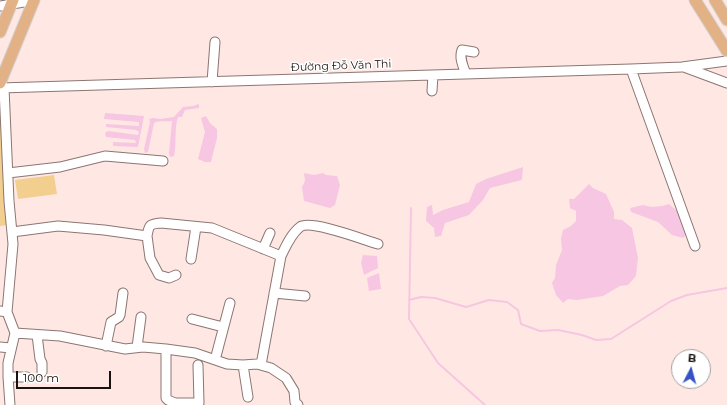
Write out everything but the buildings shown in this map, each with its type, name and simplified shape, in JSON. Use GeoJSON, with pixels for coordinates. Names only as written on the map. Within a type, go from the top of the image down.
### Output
{"type":"FeatureCollection","features":[{"type":"Feature","properties":{"kind":"main road"},"geometry":{"type":"LineString","coordinates":[[695,0],[727,51]]}},
{"type":"Feature","properties":{"kind":"main road"},"geometry":{"type":"LineString","coordinates":[[715,0],[727,20]]}},
{"type":"Feature","properties":{"kind":"main road"},"geometry":{"type":"LineString","coordinates":[[2,86],[32,1]]}},
{"type":"Feature","properties":{"kind":"main road"},"geometry":{"type":"LineString","coordinates":[[0,32],[12,2]]}},
{"type":"Feature","properties":{"kind":"street"},"geometry":{"type":"LineString","coordinates":[[0,6],[12,2],[32,1]]}},
{"type":"Feature","properties":{"kind":"street"},"geometry":{"type":"LineString","coordinates":[[212,82],[214,42]]}},
{"type":"Feature","properties":{"kind":"street"},"geometry":{"type":"LineString","coordinates":[[466,74],[461,61],[461,52],[462,50],[474,52]]}},
{"type":"Feature","properties":{"kind":"street","name":"Đường Đỗ Văn Thi"},"geometry":{"type":"LineString","coordinates":[[2,86],[212,82],[631,69],[682,67],[727,61]]}},
{"type":"Feature","properties":{"kind":"street","name":"Đường Đỗ Văn Thi"},"geometry":{"type":"LineString","coordinates":[[682,67],[727,82]]}},
{"type":"Feature","properties":{"kind":"street"},"geometry":{"type":"LineString","coordinates":[[631,69],[695,246]]}},
{"type":"Feature","properties":{"kind":"street"},"geometry":{"type":"LineString","coordinates":[[432,91],[433,75]]}},
{"type":"Feature","properties":{"kind":"street"},"geometry":{"type":"LineString","coordinates":[[2,86],[13,244],[4,312],[15,333],[8,363],[10,405]]}},
{"type":"Feature","properties":{"kind":"street"},"geometry":{"type":"LineString","coordinates":[[8,173],[60,167],[105,156],[163,161]]}},
{"type":"Feature","properties":{"kind":"street"},"geometry":{"type":"LineString","coordinates":[[176,275],[169,278],[159,275],[150,258],[147,236],[152,223],[212,228],[281,256]]}},
{"type":"Feature","properties":{"kind":"street"},"geometry":{"type":"LineString","coordinates":[[261,365],[281,256],[292,236],[300,226],[307,225],[322,227],[378,244]]}},
{"type":"Feature","properties":{"kind":"street"},"geometry":{"type":"LineString","coordinates":[[12,232],[58,226],[147,236]]}},
{"type":"Feature","properties":{"kind":"street"},"geometry":{"type":"LineString","coordinates":[[192,259],[196,227]]}},
{"type":"Feature","properties":{"kind":"street"},"geometry":{"type":"LineString","coordinates":[[263,249],[270,233]]}},
{"type":"Feature","properties":{"kind":"street"},"geometry":{"type":"LineString","coordinates":[[106,346],[111,322],[120,315],[123,293]]}},
{"type":"Feature","properties":{"kind":"street"},"geometry":{"type":"LineString","coordinates":[[274,293],[305,296]]}},
{"type":"Feature","properties":{"kind":"street"},"geometry":{"type":"LineString","coordinates":[[215,360],[230,303]]}},
{"type":"Feature","properties":{"kind":"street"},"geometry":{"type":"LineString","coordinates":[[137,347],[142,317]]}},
{"type":"Feature","properties":{"kind":"street"},"geometry":{"type":"LineString","coordinates":[[192,319],[224,327]]}},
{"type":"Feature","properties":{"kind":"street"},"geometry":{"type":"LineString","coordinates":[[15,333],[60,336],[125,349],[137,347],[166,348],[195,353],[227,364],[261,365],[271,368],[286,378],[294,391],[296,404]]}},
{"type":"Feature","properties":{"kind":"street"},"geometry":{"type":"LineString","coordinates":[[37,335],[40,359],[42,363],[42,372]]}},
{"type":"Feature","properties":{"kind":"street"},"geometry":{"type":"LineString","coordinates":[[0,347],[11,348]]}},
{"type":"Feature","properties":{"kind":"street"},"geometry":{"type":"LineString","coordinates":[[166,348],[166,398],[170,401],[176,404],[199,403],[198,365]]}},
{"type":"Feature","properties":{"kind":"street"},"geometry":{"type":"LineString","coordinates":[[243,365],[248,397]]}},
{"type":"Feature","properties":{"kind":"street"},"geometry":{"type":"LineString","coordinates":[[8,377],[27,377]]}},
{"type":"Feature","properties":{"kind":"shaded area"},"geometry":{"type":"Polygon","coordinates":[[[0,89],[9,225],[0,226],[0,89]]]}},
{"type":"Feature","properties":{"kind":"shaded area"},"geometry":{"type":"Polygon","coordinates":[[[199,104],[199,108],[185,110],[182,117],[178,117],[174,156],[170,157],[169,153],[172,121],[160,121],[154,123],[148,152],[145,153],[144,149],[150,122],[149,119],[174,117],[183,107],[199,104]]]}},
{"type":"Feature","properties":{"kind":"shaded area"},"geometry":{"type":"Polygon","coordinates":[[[105,113],[144,116],[138,147],[113,146],[113,142],[136,143],[135,140],[106,137],[105,133],[108,131],[138,135],[139,132],[136,130],[106,127],[106,124],[139,126],[139,122],[104,119],[105,113]]]}},
{"type":"Feature","properties":{"kind":"shaded area"},"geometry":{"type":"Polygon","coordinates":[[[206,116],[210,123],[217,129],[217,138],[211,162],[205,162],[198,159],[205,132],[201,118],[206,116]]]}},
{"type":"Feature","properties":{"kind":"shaded area"},"geometry":{"type":"Polygon","coordinates":[[[523,167],[522,180],[490,188],[483,200],[469,215],[445,223],[441,236],[435,237],[434,228],[426,221],[427,207],[432,205],[433,215],[443,210],[469,202],[476,184],[486,179],[523,167]]]}},
{"type":"Feature","properties":{"kind":"shaded area"},"geometry":{"type":"Polygon","coordinates":[[[304,173],[314,175],[323,173],[326,175],[337,176],[340,185],[335,205],[330,208],[304,201],[302,187],[305,181],[304,173]]]}},
{"type":"Feature","properties":{"kind":"shaded area"},"geometry":{"type":"Polygon","coordinates":[[[54,175],[57,194],[18,199],[15,180],[54,175]]]}},
{"type":"Feature","properties":{"kind":"shaded area"},"geometry":{"type":"Polygon","coordinates":[[[589,184],[593,188],[606,194],[614,212],[614,219],[622,220],[632,228],[638,258],[636,276],[628,285],[620,286],[603,296],[577,300],[568,299],[563,303],[556,295],[552,283],[555,278],[556,265],[562,250],[561,238],[563,230],[571,226],[576,221],[576,211],[570,208],[569,199],[574,199],[589,184]]]}},
{"type":"Feature","properties":{"kind":"shaded area"},"geometry":{"type":"Polygon","coordinates":[[[669,204],[677,211],[686,235],[683,238],[672,235],[658,222],[631,212],[630,208],[643,205],[652,207],[669,204]]]}},
{"type":"Feature","properties":{"kind":"shaded area"},"geometry":{"type":"Polygon","coordinates":[[[363,255],[377,256],[378,268],[364,275],[361,263],[363,255]]]}},
{"type":"Feature","properties":{"kind":"shaded area"},"geometry":{"type":"Polygon","coordinates":[[[379,273],[381,289],[369,291],[367,278],[379,273]]]}},
{"type":"Feature","properties":{"kind":"waterway"},"geometry":{"type":"LineString","coordinates":[[411,208],[409,319],[438,363],[485,405]]}},
{"type":"Feature","properties":{"kind":"waterway"},"geometry":{"type":"LineString","coordinates":[[409,300],[421,297],[435,298],[466,307],[489,300],[507,302],[518,310],[521,324],[540,331],[558,330],[582,335],[596,340],[611,339],[671,301],[687,295],[727,288]]}}]}
